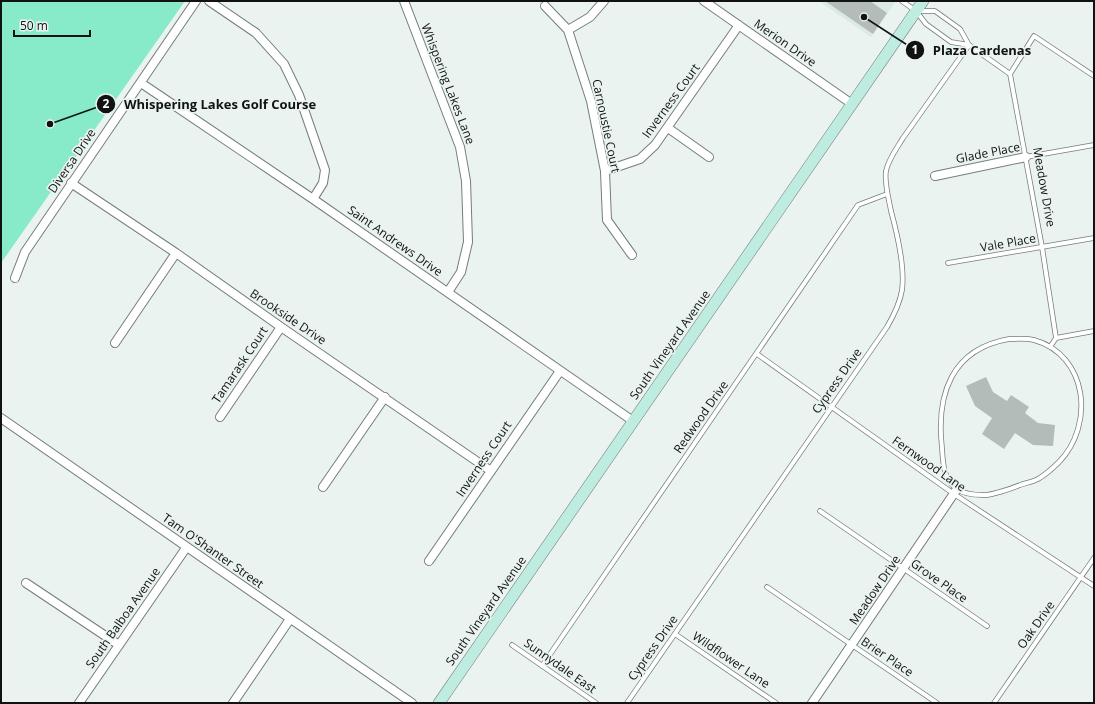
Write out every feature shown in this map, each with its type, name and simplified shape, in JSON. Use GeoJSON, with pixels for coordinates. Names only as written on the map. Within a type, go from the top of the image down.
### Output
{"type":"FeatureCollection","features":[{"type":"Feature","properties":{"kind":"main road","name":"South Vineyard Avenue"},"geometry":{"type":"LineString","coordinates":[[439,703],[923,1]]}},
{"type":"Feature","properties":{"kind":"street","name":"Diversa Drive"},"geometry":{"type":"LineString","coordinates":[[15,278],[25,252],[196,1]]}},
{"type":"Feature","properties":{"kind":"street"},"geometry":{"type":"LineString","coordinates":[[209,1],[256,33],[284,64],[300,95],[325,170],[323,183],[313,199]]}},
{"type":"Feature","properties":{"kind":"street","name":"Whispering Lakes Lane"},"geometry":{"type":"LineString","coordinates":[[404,1],[460,147],[466,181],[468,242],[461,272],[448,292]]}},
{"type":"Feature","properties":{"kind":"street"},"geometry":{"type":"LineString","coordinates":[[568,30],[590,17],[604,1]]}},
{"type":"Feature","properties":{"kind":"street","name":"Merion Drive"},"geometry":{"type":"LineString","coordinates":[[704,1],[852,104]]}},
{"type":"Feature","properties":{"kind":"street","name":"Carnoustie Court"},"geometry":{"type":"LineString","coordinates":[[545,6],[568,30],[591,101],[605,171],[607,220],[632,255]]}},
{"type":"Feature","properties":{"kind":"street","name":"Inverness Court"},"geometry":{"type":"LineString","coordinates":[[605,171],[640,159],[655,145],[739,25]]}},
{"type":"Feature","properties":{"kind":"street","name":"Saint Andrews Drive"},"geometry":{"type":"LineString","coordinates":[[140,83],[313,199],[634,422]]}},
{"type":"Feature","properties":{"kind":"street"},"geometry":{"type":"LineString","coordinates":[[668,128],[709,157]]}},
{"type":"Feature","properties":{"kind":"street","name":"Glade Place"},"geometry":{"type":"LineString","coordinates":[[935,176],[1026,157]]}},
{"type":"Feature","properties":{"kind":"street","name":"Brookside Drive"},"geometry":{"type":"LineString","coordinates":[[71,183],[176,253],[280,327],[491,470]]}},
{"type":"Feature","properties":{"kind":"street"},"geometry":{"type":"LineString","coordinates":[[115,343],[176,253]]}},
{"type":"Feature","properties":{"kind":"street","name":"Tamarask Court"},"geometry":{"type":"LineString","coordinates":[[220,417],[280,327]]}},
{"type":"Feature","properties":{"kind":"street","name":"Inverness Court"},"geometry":{"type":"LineString","coordinates":[[429,561],[560,371]]}},
{"type":"Feature","properties":{"kind":"street"},"geometry":{"type":"LineString","coordinates":[[323,487],[385,397]]}},
{"type":"Feature","properties":{"kind":"street","name":"Tam O'Shanter Street"},"geometry":{"type":"LineString","coordinates":[[1,418],[186,548],[412,703]]}},
{"type":"Feature","properties":{"kind":"street","name":"Meadow Drive"},"geometry":{"type":"LineString","coordinates":[[812,703],[955,492]]}},
{"type":"Feature","properties":{"kind":"street","name":"South Balboa Avenue"},"geometry":{"type":"LineString","coordinates":[[79,703],[186,548]]}},
{"type":"Feature","properties":{"kind":"street"},"geometry":{"type":"LineString","coordinates":[[26,582],[119,646]]}},
{"type":"Feature","properties":{"kind":"street"},"geometry":{"type":"LineString","coordinates":[[233,703],[290,619]]}},
{"type":"Feature","properties":{"kind":"lane"},"geometry":{"type":"LineString","coordinates":[[902,1],[916,10],[926,24],[951,42],[969,45]]}},
{"type":"Feature","properties":{"kind":"lane"},"geometry":{"type":"LineString","coordinates":[[916,10],[935,11],[960,29],[969,45],[1010,74],[1034,36],[1094,76]]}},
{"type":"Feature","properties":{"kind":"lane","name":"Cypress Drive"},"geometry":{"type":"LineString","coordinates":[[627,703],[887,327],[897,309],[902,289],[901,265],[898,239],[887,194],[886,172],[894,152],[903,138],[969,45]]}},
{"type":"Feature","properties":{"kind":"lane","name":"Meadow Drive"},"geometry":{"type":"LineString","coordinates":[[1010,74],[1042,247],[1056,338]]}},
{"type":"Feature","properties":{"kind":"lane","name":"Glade Place"},"geometry":{"type":"LineString","coordinates":[[1026,157],[1094,145]]}},
{"type":"Feature","properties":{"kind":"lane","name":"Redwood Drive"},"geometry":{"type":"LineString","coordinates":[[542,666],[858,205],[887,194]]}},
{"type":"Feature","properties":{"kind":"lane","name":"Vale Place"},"geometry":{"type":"LineString","coordinates":[[948,263],[1094,238]]}},
{"type":"Feature","properties":{"kind":"lane"},"geometry":{"type":"LineString","coordinates":[[1050,347],[1056,338],[1094,331]]}},
{"type":"Feature","properties":{"kind":"lane"},"geometry":{"type":"LineString","coordinates":[[1010,339],[1032,340],[1050,347],[1069,364],[1077,378],[1082,394],[1084,407],[1082,422],[1077,437],[1069,450],[1060,462],[1037,479],[985,496],[955,492],[944,470],[940,435],[943,397],[954,372],[972,354],[984,346],[997,341],[1010,339]]}},
{"type":"Feature","properties":{"kind":"lane","name":"Fernwood Lane"},"geometry":{"type":"LineString","coordinates":[[757,354],[955,492],[1094,586]]}},
{"type":"Feature","properties":{"kind":"lane","name":"Grove Place"},"geometry":{"type":"LineString","coordinates":[[820,511],[987,626]]}},
{"type":"Feature","properties":{"kind":"lane","name":"Oak Drive"},"geometry":{"type":"LineString","coordinates":[[994,703],[1094,558]]}},
{"type":"Feature","properties":{"kind":"lane","name":"Brier Place"},"geometry":{"type":"LineString","coordinates":[[767,587],[937,703]]}},
{"type":"Feature","properties":{"kind":"lane","name":"Wildflower Lane"},"geometry":{"type":"LineString","coordinates":[[675,634],[776,703]]}},
{"type":"Feature","properties":{"kind":"lane","name":"Sunnydale East"},"geometry":{"type":"LineString","coordinates":[[512,645],[596,703]]}},
{"type":"Feature","properties":{"kind":"shaded area"},"geometry":{"type":"Polygon","coordinates":[[[819,1],[896,1],[871,37],[819,1]]]}},
{"type":"Feature","properties":{"kind":"green space"},"geometry":{"type":"Polygon","coordinates":[[[1,1],[185,1],[1,263],[1,1]]]}},
{"type":"Feature","properties":{"kind":"building"},"geometry":{"type":"Polygon","coordinates":[[[825,1],[870,1],[887,13],[873,34],[825,1]]]}},
{"type":"Feature","properties":{"kind":"building"},"geometry":{"type":"Polygon","coordinates":[[[986,377],[993,392],[1007,401],[1011,395],[1029,407],[1025,413],[1038,423],[1055,425],[1053,446],[1033,445],[1015,433],[1004,449],[982,434],[992,418],[975,406],[966,386],[986,377]]]}},
{"type":"Feature","properties":{"kind":"place","name":"Plaza Cardenas"},"geometry":{"type":"Point","coordinates":[864,17]}},
{"type":"Feature","properties":{"kind":"place","name":"Whispering Lakes Golf Course"},"geometry":{"type":"Point","coordinates":[50,124]}}]}
